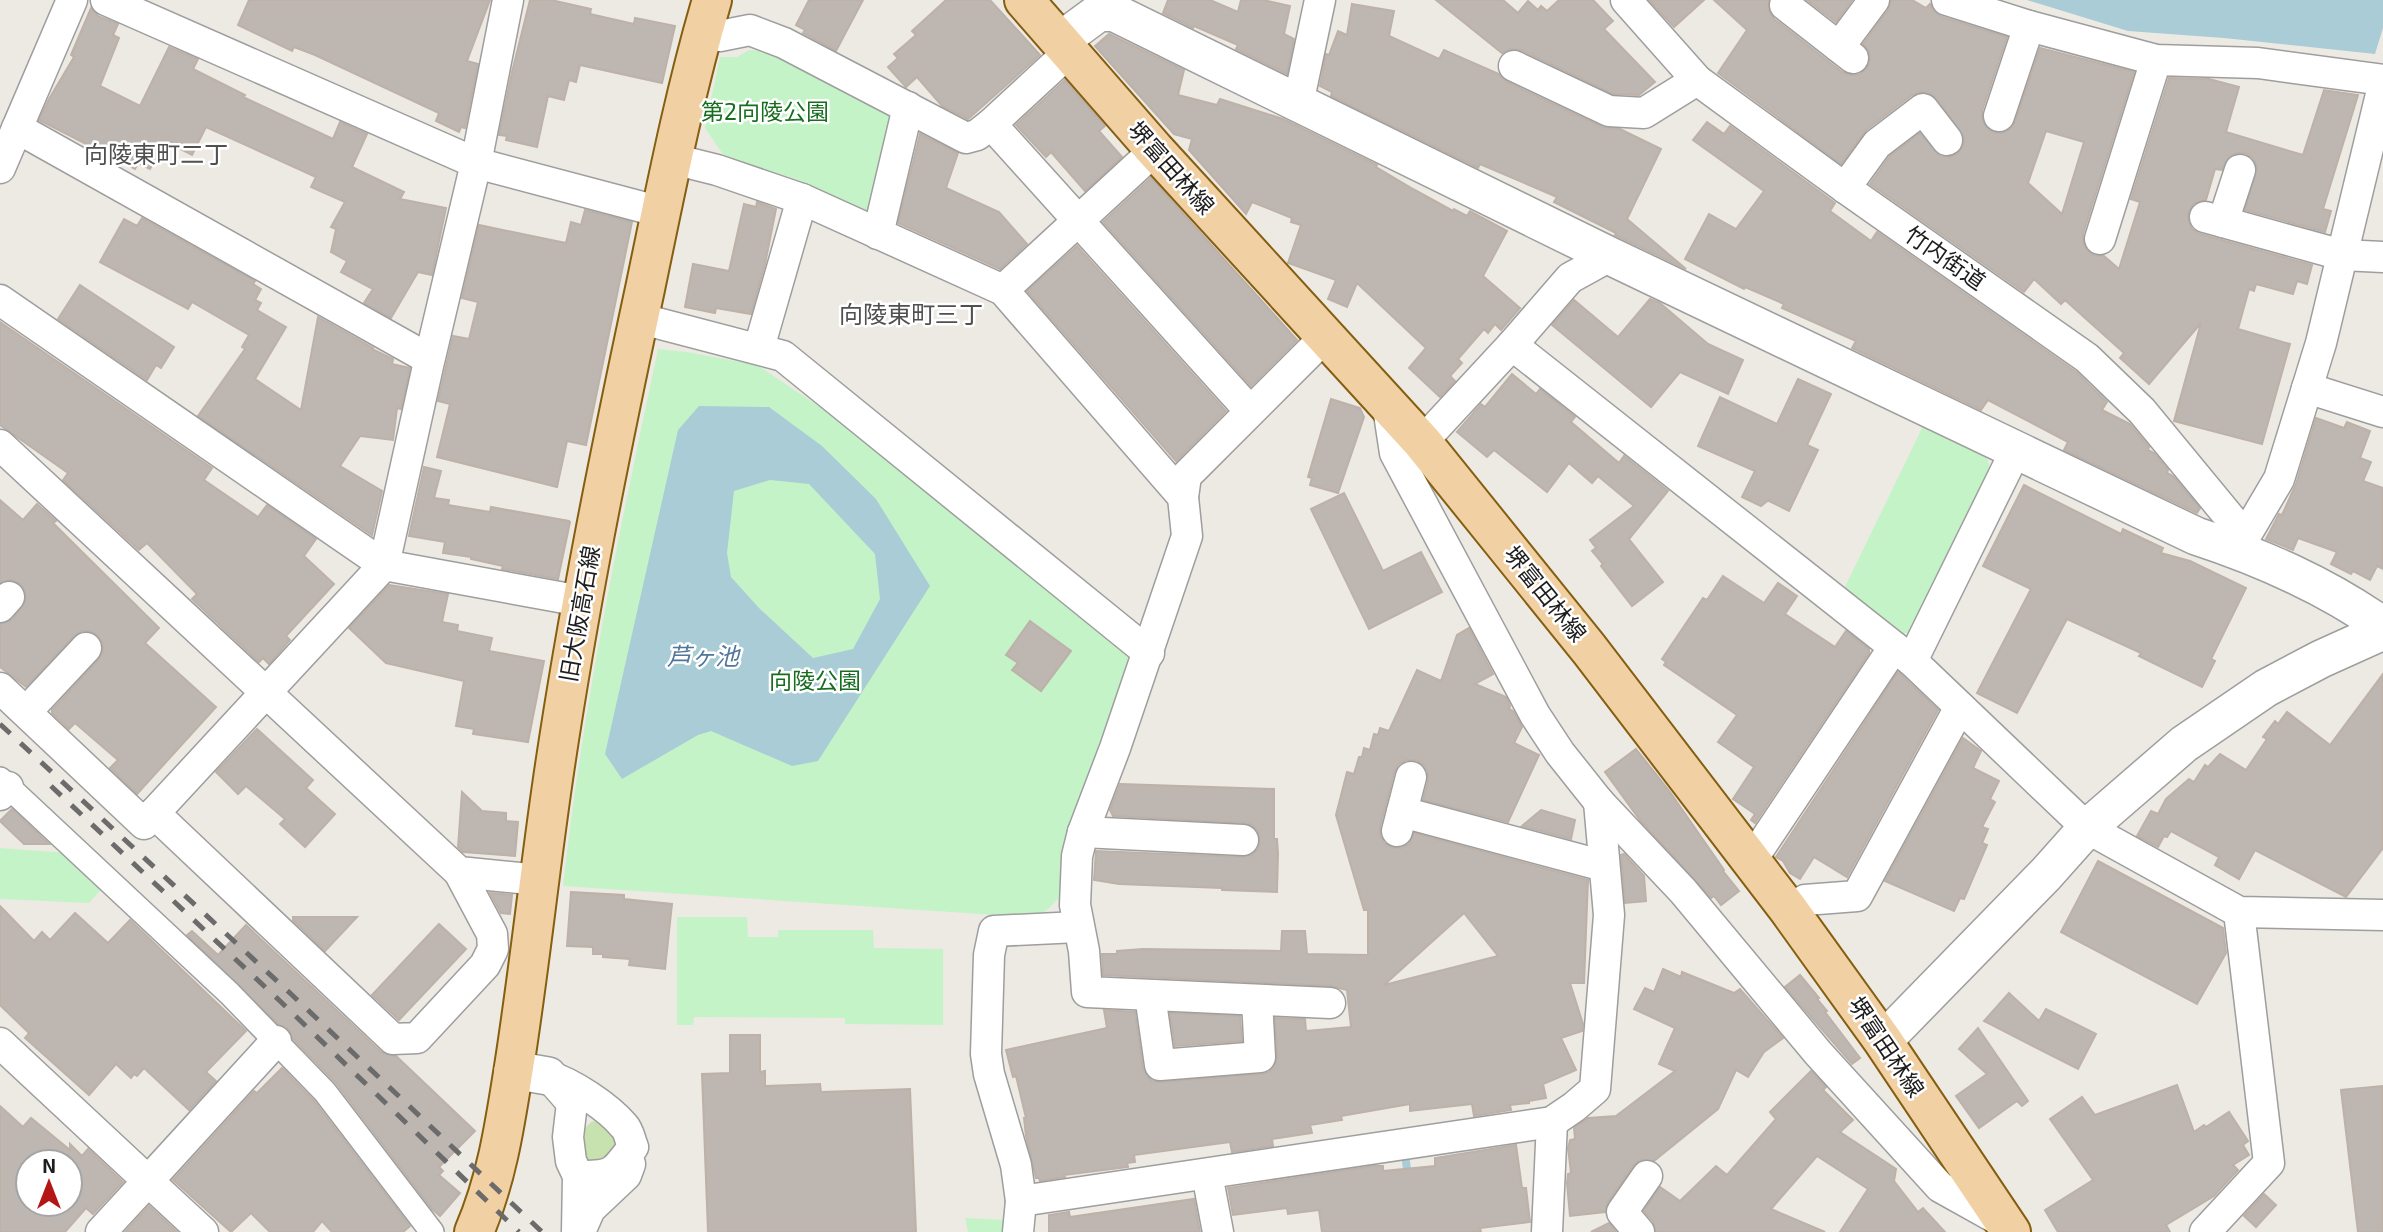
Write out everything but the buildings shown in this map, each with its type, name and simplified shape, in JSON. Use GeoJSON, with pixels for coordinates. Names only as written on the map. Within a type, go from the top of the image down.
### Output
{"type":"FeatureCollection","features":[{"type":"Feature","properties":{"kind":"main road","name":"堺富田林線"},"geometry":{"type":"LineString","coordinates":[[1024,0],[1155,150],[1422,442],[1589,649],[1788,909],[1883,1041],[2008,1228]]}},
{"type":"Feature","properties":{"kind":"main road","name":"旧大阪高石線"},"geometry":{"type":"LineString","coordinates":[[474,1232],[531,1073],[528,979],[581,601],[638,318],[707,16]]}},
{"type":"Feature","properties":{"kind":"street"},"geometry":{"type":"LineString","coordinates":[[0,168],[72,0]]}},
{"type":"Feature","properties":{"kind":"street"},"geometry":{"type":"LineString","coordinates":[[106,0],[476,163],[661,212]]}},
{"type":"Feature","properties":{"kind":"street"},"geometry":{"type":"LineString","coordinates":[[0,688],[144,824],[384,565],[391,544],[429,359],[476,163],[508,0]]}},
{"type":"Feature","properties":{"kind":"street"},"geometry":{"type":"LineString","coordinates":[[1298,104],[1320,0]]}},
{"type":"Feature","properties":{"kind":"street","name":"竹内街道"},"geometry":{"type":"LineString","coordinates":[[1626,0],[1697,80],[2087,358],[2142,411],[2241,543]]}},
{"type":"Feature","properties":{"kind":"street"},"geometry":{"type":"LineString","coordinates":[[1785,5],[1846,53],[1874,0]]}},
{"type":"Feature","properties":{"kind":"street"},"geometry":{"type":"LineString","coordinates":[[1947,0],[2029,26],[2156,60],[2258,63],[2383,80]]}},
{"type":"Feature","properties":{"kind":"street"},"geometry":{"type":"LineString","coordinates":[[707,16],[720,36],[750,30],[784,43],[966,138],[977,135],[992,124],[1064,47],[1097,6],[1610,256],[2196,536],[2241,543],[2318,585],[2383,628],[2266,688],[2184,744],[2087,828],[2046,874],[1883,1041]]}},
{"type":"Feature","properties":{"kind":"street"},"geometry":{"type":"LineString","coordinates":[[1999,116],[2029,26]]}},
{"type":"Feature","properties":{"kind":"street"},"geometry":{"type":"LineString","coordinates":[[2099,239],[2156,60]]}},
{"type":"Feature","properties":{"kind":"street"},"geometry":{"type":"LineString","coordinates":[[1514,66],[1609,111],[1644,113],[1697,80]]}},
{"type":"Feature","properties":{"kind":"street"},"geometry":{"type":"LineString","coordinates":[[2241,543],[2279,479],[2321,343],[2383,86]]}},
{"type":"Feature","properties":{"kind":"street"},"geometry":{"type":"LineString","coordinates":[[878,234],[908,107]]}},
{"type":"Feature","properties":{"kind":"street"},"geometry":{"type":"LineString","coordinates":[[1845,188],[1877,144],[1923,109],[1947,140]]}},
{"type":"Feature","properties":{"kind":"street"},"geometry":{"type":"LineString","coordinates":[[992,124],[1250,411]]}},
{"type":"Feature","properties":{"kind":"street"},"geometry":{"type":"LineString","coordinates":[[17,128],[429,359]]}},
{"type":"Feature","properties":{"kind":"street"},"geometry":{"type":"LineString","coordinates":[[1003,290],[1155,150]]}},
{"type":"Feature","properties":{"kind":"street"},"geometry":{"type":"LineString","coordinates":[[673,159],[717,170],[802,199],[1003,290],[1184,497]]}},
{"type":"Feature","properties":{"kind":"street"},"geometry":{"type":"LineString","coordinates":[[2240,170],[2214,219],[2342,255],[2383,257]]}},
{"type":"Feature","properties":{"kind":"street"},"geometry":{"type":"LineString","coordinates":[[759,348],[802,199]]}},
{"type":"Feature","properties":{"kind":"street"},"geometry":{"type":"LineString","coordinates":[[1422,442],[1570,278],[1610,256]]}},
{"type":"Feature","properties":{"kind":"street"},"geometry":{"type":"LineString","coordinates":[[0,300],[384,565],[581,601]]}},
{"type":"Feature","properties":{"kind":"street"},"geometry":{"type":"LineString","coordinates":[[638,318],[783,356],[1149,653]]}},
{"type":"Feature","properties":{"kind":"street"},"geometry":{"type":"LineString","coordinates":[[1325,337],[1186,476],[1184,497],[1187,536],[1149,653],[1083,832],[1077,856],[1075,905],[1084,951],[1087,992],[1330,1003]]}},
{"type":"Feature","properties":{"kind":"street"},"geometry":{"type":"LineString","coordinates":[[1512,345],[1903,654],[2087,828],[2239,912],[2383,915]]}},
{"type":"Feature","properties":{"kind":"street"},"geometry":{"type":"LineString","coordinates":[[2307,388],[2383,412]]}},
{"type":"Feature","properties":{"kind":"street"},"geometry":{"type":"LineString","coordinates":[[1388,407],[1395,453],[1535,715],[1560,753],[1599,802],[1684,891],[1818,1053],[1940,1186],[2008,1228]]}},
{"type":"Feature","properties":{"kind":"street"},"geometry":{"type":"LineString","coordinates":[[0,445],[459,872],[492,934],[493,949],[485,965],[417,1038],[393,1039],[154,813]]}},
{"type":"Feature","properties":{"kind":"street"},"geometry":{"type":"LineString","coordinates":[[1751,861],[1903,654],[2016,450]]}},
{"type":"Feature","properties":{"kind":"street"},"geometry":{"type":"LineString","coordinates":[[26,712],[86,648]]}},
{"type":"Feature","properties":{"kind":"street"},"geometry":{"type":"LineString","coordinates":[[1788,909],[1805,900],[1857,897],[1960,707]]}},
{"type":"Feature","properties":{"kind":"street"},"geometry":{"type":"LineString","coordinates":[[1411,777],[1399,822],[1604,866]]}},
{"type":"Feature","properties":{"kind":"street"},"geometry":{"type":"LineString","coordinates":[[3,787],[229,993],[276,1041],[325,1092],[432,1232]]}},
{"type":"Feature","properties":{"kind":"street"},"geometry":{"type":"LineString","coordinates":[[1021,1201],[1552,1122],[1574,1107],[1595,1089],[1609,915],[1599,802]]}},
{"type":"Feature","properties":{"kind":"street"},"geometry":{"type":"LineString","coordinates":[[1083,832],[1243,840]]}},
{"type":"Feature","properties":{"kind":"street"},"geometry":{"type":"LineString","coordinates":[[459,872],[540,880]]}},
{"type":"Feature","properties":{"kind":"street"},"geometry":{"type":"LineString","coordinates":[[2205,1232],[2269,1163],[2239,912]]}},
{"type":"Feature","properties":{"kind":"street"},"geometry":{"type":"LineString","coordinates":[[1018,1232],[1021,1201],[1016,1165],[989,1074],[986,1054],[989,955],[994,931],[1078,927]]}},
{"type":"Feature","properties":{"kind":"street"},"geometry":{"type":"LineString","coordinates":[[1150,995],[1160,1065],[1260,1057],[1257,1000]]}},
{"type":"Feature","properties":{"kind":"street"},"geometry":{"type":"LineString","coordinates":[[101,1232],[276,1041]]}},
{"type":"Feature","properties":{"kind":"street"},"geometry":{"type":"LineString","coordinates":[[0,1043],[203,1232]]}},
{"type":"Feature","properties":{"kind":"street"},"geometry":{"type":"LineString","coordinates":[[531,1073],[564,1081],[601,1106],[626,1127],[633,1147],[626,1175],[590,1209],[579,1232]]}},
{"type":"Feature","properties":{"kind":"street"},"geometry":{"type":"LineString","coordinates":[[531,1073],[572,1103],[568,1137],[571,1161],[578,1176],[579,1232]]}},
{"type":"Feature","properties":{"kind":"street"},"geometry":{"type":"LineString","coordinates":[[1547,1232],[1552,1122]]}},
{"type":"Feature","properties":{"kind":"street"},"geometry":{"type":"LineString","coordinates":[[578,1176],[599,1176],[614,1172],[633,1147]]}},
{"type":"Feature","properties":{"kind":"street"},"geometry":{"type":"LineString","coordinates":[[1208,1174],[1218,1232]]}},
{"type":"Feature","properties":{"kind":"street"},"geometry":{"type":"LineString","coordinates":[[1639,1232],[1622,1212],[1647,1176]]}},
{"type":"Feature","properties":{"kind":"green space","name":"第2向陵公園"},"geometry":{"type":"Polygon","coordinates":[[[749,50],[768,51],[888,114],[893,122],[875,208],[868,211],[796,179],[724,156],[705,128],[720,57],[737,57],[749,50]]]}},
{"type":"Feature","properties":{"kind":"green space","name":"向陵公園"},"geometry":{"type":"Polygon","coordinates":[[[658,349],[757,365],[856,431],[1130,652],[1135,666],[1067,890],[1039,918],[563,886],[592,683],[658,349]]]}},
{"type":"Feature","properties":{"kind":"green space"},"geometry":{"type":"Polygon","coordinates":[[[1923,426],[1986,455],[1991,470],[1912,632],[1896,635],[1843,591],[1923,426]]]}},
{"type":"Feature","properties":{"kind":"green space"},"geometry":{"type":"Polygon","coordinates":[[[0,848],[68,853],[104,886],[89,903],[0,899],[0,848]]]}},
{"type":"Feature","properties":{"kind":"green space"},"geometry":{"type":"Polygon","coordinates":[[[677,917],[747,917],[748,937],[778,937],[778,930],[873,930],[874,948],[943,949],[943,1025],[845,1024],[845,1018],[694,1017],[693,1025],[677,1025],[677,917]]]}},
{"type":"Feature","properties":{"kind":"green space"},"geometry":{"type":"Polygon","coordinates":[[[599,1120],[619,1129],[615,1162],[586,1162],[580,1133],[591,1122],[599,1120]]]}},
{"type":"Feature","properties":{"kind":"green space"},"geometry":{"type":"Polygon","coordinates":[[[965,1218],[1007,1220],[1006,1232],[968,1232],[965,1218]]]}},
{"type":"Feature","properties":{"kind":"water"},"geometry":{"type":"Polygon","coordinates":[[[2027,0],[2383,0],[2383,28],[2375,54],[2128,31],[2027,0]]]}},
{"type":"Feature","properties":{"kind":"water","name":"芦ヶ池"},"geometry":{"type":"Polygon","coordinates":[[[699,406],[769,407],[822,446],[876,499],[930,586],[818,761],[792,766],[711,731],[698,735],[622,779],[605,754],[678,430],[699,406]],[[770,480],[734,491],[727,553],[731,577],[759,608],[813,658],[853,649],[880,599],[875,554],[809,484],[770,480]]]}},
{"type":"Feature","properties":{"kind":"waterway"},"geometry":{"type":"LineString","coordinates":[[1405,1154],[1408,1177]]}},
{"type":"Feature","properties":{"kind":"railway"},"geometry":{"type":"LineString","coordinates":[[0,724],[542,1232]]}},
{"type":"Feature","properties":{"kind":"railway"},"geometry":{"type":"LineString","coordinates":[[51,786],[280,1001],[519,1232]]}},
{"type":"Feature","properties":{"kind":"district","name":"向陵東町二丁"},"geometry":{"type":"Point","coordinates":[156,155]}},
{"type":"Feature","properties":{"kind":"district","name":"向陵東町三丁"},"geometry":{"type":"Point","coordinates":[911,315]}}]}
